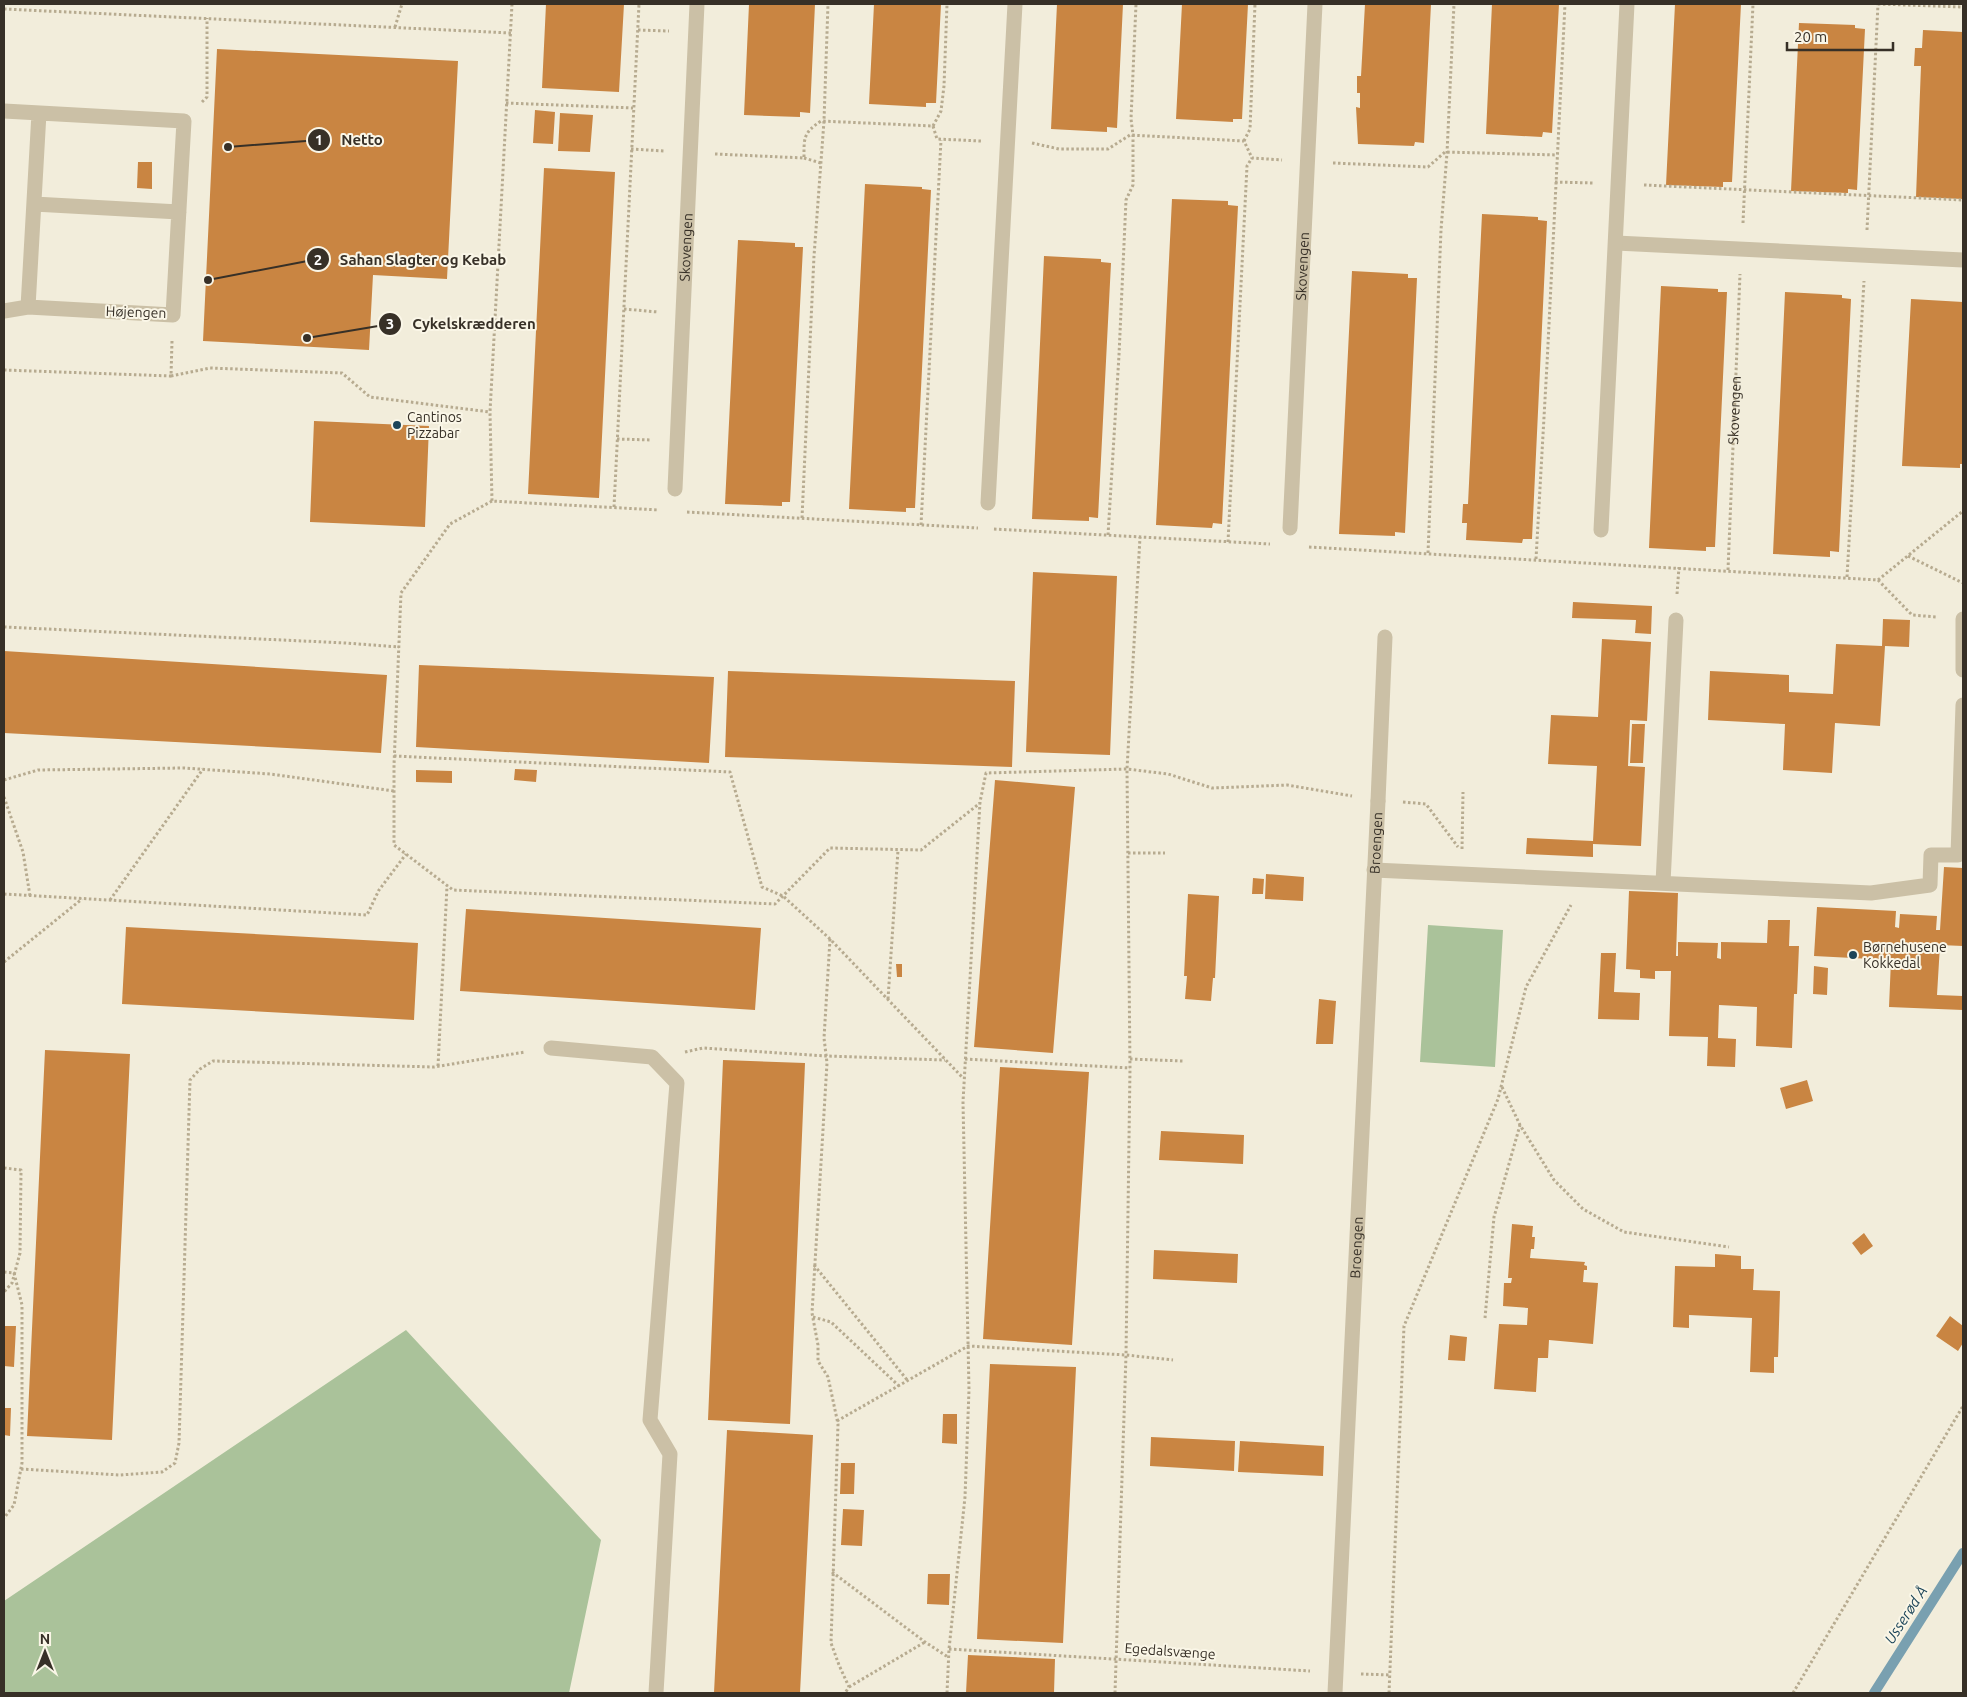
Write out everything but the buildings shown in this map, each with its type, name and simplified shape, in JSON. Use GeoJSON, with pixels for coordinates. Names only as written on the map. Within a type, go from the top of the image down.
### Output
{"type":"FeatureCollection","features":[{"type":"Feature","properties":{"kind":"street","name":"Skovengen"},"geometry":{"type":"LineString","coordinates":[[675,490],[697,4]]}},
{"type":"Feature","properties":{"kind":"street"},"geometry":{"type":"LineString","coordinates":[[988,503],[1015,4]]}},
{"type":"Feature","properties":{"kind":"street","name":"Skovengen"},"geometry":{"type":"LineString","coordinates":[[1290,528],[1315,4]]}},
{"type":"Feature","properties":{"kind":"street"},"geometry":{"type":"LineString","coordinates":[[1600,530],[1627,4]]}},
{"type":"Feature","properties":{"kind":"street"},"geometry":{"type":"LineString","coordinates":[[4,111],[184,120]]}},
{"type":"Feature","properties":{"kind":"street"},"geometry":{"type":"LineString","coordinates":[[28,307],[39,113]]}},
{"type":"Feature","properties":{"kind":"street","name":"Højengen"},"geometry":{"type":"LineString","coordinates":[[4,311],[28,307],[173,315],[184,120]]}},
{"type":"Feature","properties":{"kind":"street"},"geometry":{"type":"LineString","coordinates":[[34,204],[179,212]]}},
{"type":"Feature","properties":{"kind":"street"},"geometry":{"type":"LineString","coordinates":[[1616,243],[1963,260]]}},
{"type":"Feature","properties":{"kind":"street"},"geometry":{"type":"LineString","coordinates":[[1963,619],[1963,670]]}},
{"type":"Feature","properties":{"kind":"street"},"geometry":{"type":"LineString","coordinates":[[1663,883],[1676,620]]}},
{"type":"Feature","properties":{"kind":"street","name":"Broengen"},"geometry":{"type":"LineString","coordinates":[[1335,1693],[1385,637]]}},
{"type":"Feature","properties":{"kind":"street"},"geometry":{"type":"LineString","coordinates":[[1374,870],[1871,893],[1930,885],[1931,855],[1958,856],[1963,705]]}},
{"type":"Feature","properties":{"kind":"street"},"geometry":{"type":"LineString","coordinates":[[551,1048],[652,1057],[677,1083],[650,1420],[670,1454],[656,1693]]}},
{"type":"Feature","properties":{"kind":"path"},"geometry":{"type":"LineString","coordinates":[[395,27],[402,4]]}},
{"type":"Feature","properties":{"kind":"path"},"geometry":{"type":"LineString","coordinates":[[492,501],[490,412],[512,4]]}},
{"type":"Feature","properties":{"kind":"path"},"geometry":{"type":"LineString","coordinates":[[614,508],[639,4]]}},
{"type":"Feature","properties":{"kind":"path"},"geometry":{"type":"LineString","coordinates":[[802,518],[814,256],[824,120],[828,4]]}},
{"type":"Feature","properties":{"kind":"path"},"geometry":{"type":"LineString","coordinates":[[948,4],[941,111],[933,126],[937,139],[1008,141],[1042,144],[1059,149],[1108,150],[1130,135],[1244,141]]}},
{"type":"Feature","properties":{"kind":"path"},"geometry":{"type":"LineString","coordinates":[[1108,536],[1126,200],[1133,186],[1133,135],[1131,119],[1136,4]]}},
{"type":"Feature","properties":{"kind":"path"},"geometry":{"type":"LineString","coordinates":[[1244,141],[1250,129],[1254,4]]}},
{"type":"Feature","properties":{"kind":"path"},"geometry":{"type":"LineString","coordinates":[[1428,553],[1441,230],[1447,153],[1454,4]]}},
{"type":"Feature","properties":{"kind":"path"},"geometry":{"type":"LineString","coordinates":[[1536,559],[1548,364],[1555,182],[1565,4]]}},
{"type":"Feature","properties":{"kind":"path","name":"Skovengen"},"geometry":{"type":"LineString","coordinates":[[1728,570],[1753,4]]}},
{"type":"Feature","properties":{"kind":"path"},"geometry":{"type":"LineString","coordinates":[[1847,577],[1866,256],[1878,4],[1963,7]]}},
{"type":"Feature","properties":{"kind":"path"},"geometry":{"type":"LineString","coordinates":[[4,9],[511,32]]}},
{"type":"Feature","properties":{"kind":"path"},"geometry":{"type":"LineString","coordinates":[[184,120],[207,98],[207,18]]}},
{"type":"Feature","properties":{"kind":"path"},"geometry":{"type":"LineString","coordinates":[[638,30],[696,31]]}},
{"type":"Feature","properties":{"kind":"path"},"geometry":{"type":"LineString","coordinates":[[506,103],[633,108]]}},
{"type":"Feature","properties":{"kind":"path"},"geometry":{"type":"LineString","coordinates":[[804,158],[804,138],[809,128],[821,120],[933,126]]}},
{"type":"Feature","properties":{"kind":"path"},"geometry":{"type":"LineString","coordinates":[[922,525],[941,140]]}},
{"type":"Feature","properties":{"kind":"path"},"geometry":{"type":"LineString","coordinates":[[1244,141],[1252,158]]}},
{"type":"Feature","properties":{"kind":"path"},"geometry":{"type":"LineString","coordinates":[[631,150],[804,158],[821,163]]}},
{"type":"Feature","properties":{"kind":"path"},"geometry":{"type":"LineString","coordinates":[[1252,158],[1428,166],[1445,152],[1557,155]]}},
{"type":"Feature","properties":{"kind":"path"},"geometry":{"type":"LineString","coordinates":[[1228,542],[1247,166],[1252,158]]}},
{"type":"Feature","properties":{"kind":"path"},"geometry":{"type":"LineString","coordinates":[[1555,182],[1963,200]]}},
{"type":"Feature","properties":{"kind":"path"},"geometry":{"type":"LineString","coordinates":[[624,309],[683,314]]}},
{"type":"Feature","properties":{"kind":"path"},"geometry":{"type":"LineString","coordinates":[[171,376],[173,315]]}},
{"type":"Feature","properties":{"kind":"path"},"geometry":{"type":"LineString","coordinates":[[4,370],[171,376],[210,368],[342,373],[370,397],[490,412]]}},
{"type":"Feature","properties":{"kind":"path"},"geometry":{"type":"LineString","coordinates":[[617,439],[677,442]]}},
{"type":"Feature","properties":{"kind":"path"},"geometry":{"type":"LineString","coordinates":[[668,511],[492,501],[450,524],[400,593],[394,756],[394,845],[453,890],[775,904],[830,848],[922,850],[980,802]]}},
{"type":"Feature","properties":{"kind":"path"},"geometry":{"type":"LineString","coordinates":[[686,512],[984,528]]}},
{"type":"Feature","properties":{"kind":"path"},"geometry":{"type":"LineString","coordinates":[[1878,580],[1963,512]]}},
{"type":"Feature","properties":{"kind":"path"},"geometry":{"type":"LineString","coordinates":[[993,529],[1278,545]]}},
{"type":"Feature","properties":{"kind":"path"},"geometry":{"type":"LineString","coordinates":[[1115,1693],[1126,1355],[1130,1068],[1127,769],[1140,537]]}},
{"type":"Feature","properties":{"kind":"path"},"geometry":{"type":"LineString","coordinates":[[1306,546],[1878,580],[1912,615],[1963,619]]}},
{"type":"Feature","properties":{"kind":"path"},"geometry":{"type":"LineString","coordinates":[[1908,556],[1963,583]]}},
{"type":"Feature","properties":{"kind":"path"},"geometry":{"type":"LineString","coordinates":[[4,627],[399,647]]}},
{"type":"Feature","properties":{"kind":"path"},"geometry":{"type":"LineString","coordinates":[[394,756],[730,772],[762,887],[783,896],[830,939],[964,1079]]}},
{"type":"Feature","properties":{"kind":"path"},"geometry":{"type":"LineString","coordinates":[[4,780],[38,770],[203,769],[270,774],[394,790]]}},
{"type":"Feature","properties":{"kind":"path"},"geometry":{"type":"LineString","coordinates":[[110,900],[203,769]]}},
{"type":"Feature","properties":{"kind":"path"},"geometry":{"type":"LineString","coordinates":[[947,1693],[949,1649],[965,1496],[969,1390],[963,1111],[980,802],[986,773],[1127,769],[1168,774],[1212,788],[1286,785],[1378,800],[1426,804],[1462,853],[1463,792]]}},
{"type":"Feature","properties":{"kind":"path"},"geometry":{"type":"LineString","coordinates":[[4,797],[23,852],[26,883],[30,896]]}},
{"type":"Feature","properties":{"kind":"path"},"geometry":{"type":"LineString","coordinates":[[888,1000],[898,850]]}},
{"type":"Feature","properties":{"kind":"path"},"geometry":{"type":"LineString","coordinates":[[1128,853],[1166,853]]}},
{"type":"Feature","properties":{"kind":"path"},"geometry":{"type":"LineString","coordinates":[[4,894],[367,915],[379,890],[406,854]]}},
{"type":"Feature","properties":{"kind":"path"},"geometry":{"type":"LineString","coordinates":[[1390,1693],[1404,1326],[1502,1087],[1526,987],[1584,881]]}},
{"type":"Feature","properties":{"kind":"path"},"geometry":{"type":"LineString","coordinates":[[438,1066],[447,886]]}},
{"type":"Feature","properties":{"kind":"path"},"geometry":{"type":"LineString","coordinates":[[4,962],[82,898]]}},
{"type":"Feature","properties":{"kind":"path"},"geometry":{"type":"LineString","coordinates":[[830,939],[824,1038],[826,1056],[812,1316],[818,1345],[818,1361],[828,1377],[837,1422],[831,1643],[838,1665],[849,1687]]}},
{"type":"Feature","properties":{"kind":"path"},"geometry":{"type":"LineString","coordinates":[[21,1469],[120,1475],[162,1472],[175,1463],[179,1443],[190,1080],[200,1068],[213,1061],[438,1066],[551,1048]]}},
{"type":"Feature","properties":{"kind":"path"},"geometry":{"type":"LineString","coordinates":[[660,1064],[677,1054],[703,1048],[826,1056],[946,1060]]}},
{"type":"Feature","properties":{"kind":"path"},"geometry":{"type":"LineString","coordinates":[[965,1058],[1130,1068]]}},
{"type":"Feature","properties":{"kind":"path"},"geometry":{"type":"LineString","coordinates":[[1130,1059],[1183,1061]]}},
{"type":"Feature","properties":{"kind":"path"},"geometry":{"type":"LineString","coordinates":[[1502,1087],[1520,1125],[1554,1180],[1583,1209],[1624,1232],[1729,1247]]}},
{"type":"Feature","properties":{"kind":"path"},"geometry":{"type":"LineString","coordinates":[[1485,1318],[1494,1217],[1520,1125]]}},
{"type":"Feature","properties":{"kind":"path"},"geometry":{"type":"LineString","coordinates":[[4,1168],[21,1170],[20,1253],[12,1283],[4,1292]]}},
{"type":"Feature","properties":{"kind":"path"},"geometry":{"type":"LineString","coordinates":[[814,1265],[908,1381]]}},
{"type":"Feature","properties":{"kind":"path"},"geometry":{"type":"LineString","coordinates":[[4,1272],[14,1273]]}},
{"type":"Feature","properties":{"kind":"path"},"geometry":{"type":"LineString","coordinates":[[4,1518],[14,1505],[21,1469],[22,1305],[14,1273]]}},
{"type":"Feature","properties":{"kind":"path"},"geometry":{"type":"LineString","coordinates":[[812,1316],[831,1322],[899,1386]]}},
{"type":"Feature","properties":{"kind":"path"},"geometry":{"type":"LineString","coordinates":[[837,1422],[968,1346],[1126,1355],[1174,1360]]}},
{"type":"Feature","properties":{"kind":"path"},"geometry":{"type":"LineString","coordinates":[[1793,1693],[1963,1406]]}},
{"type":"Feature","properties":{"kind":"path"},"geometry":{"type":"LineString","coordinates":[[832,1572],[925,1642],[949,1657]]}},
{"type":"Feature","properties":{"kind":"path"},"geometry":{"type":"LineString","coordinates":[[845,1693],[849,1687],[925,1642]]}},
{"type":"Feature","properties":{"kind":"path","name":"Egedalsvænge"},"geometry":{"type":"LineString","coordinates":[[949,1649],[1390,1675]]}},
{"type":"Feature","properties":{"kind":"green space"},"geometry":{"type":"Polygon","coordinates":[[[1428,925],[1503,930],[1495,1067],[1420,1062],[1428,925]]]}},
{"type":"Feature","properties":{"kind":"green space"},"geometry":{"type":"Polygon","coordinates":[[[406,1330],[601,1540],[569,1693],[4,1693],[4,1601],[406,1330]]]}},
{"type":"Feature","properties":{"kind":"waterway","name":"Usserød Å"},"geometry":{"type":"LineString","coordinates":[[1874,1693],[1963,1553]]}},
{"type":"Feature","properties":{"kind":"place","name":"Netto"},"geometry":{"type":"Point","coordinates":[228,147]}},
{"type":"Feature","properties":{"kind":"place","name":"Sahan Slagter og Kebab"},"geometry":{"type":"Point","coordinates":[208,280]}},
{"type":"Feature","properties":{"kind":"place","name":"Cykelskrædderen"},"geometry":{"type":"Point","coordinates":[307,338]}},
{"type":"Feature","properties":{"kind":"place","name":"Cantinos Pizzabar"},"geometry":{"type":"Point","coordinates":[397,425]}},
{"type":"Feature","properties":{"kind":"place","name":"Børnehusene Kokkedal"},"geometry":{"type":"Point","coordinates":[1853,955]}}]}
